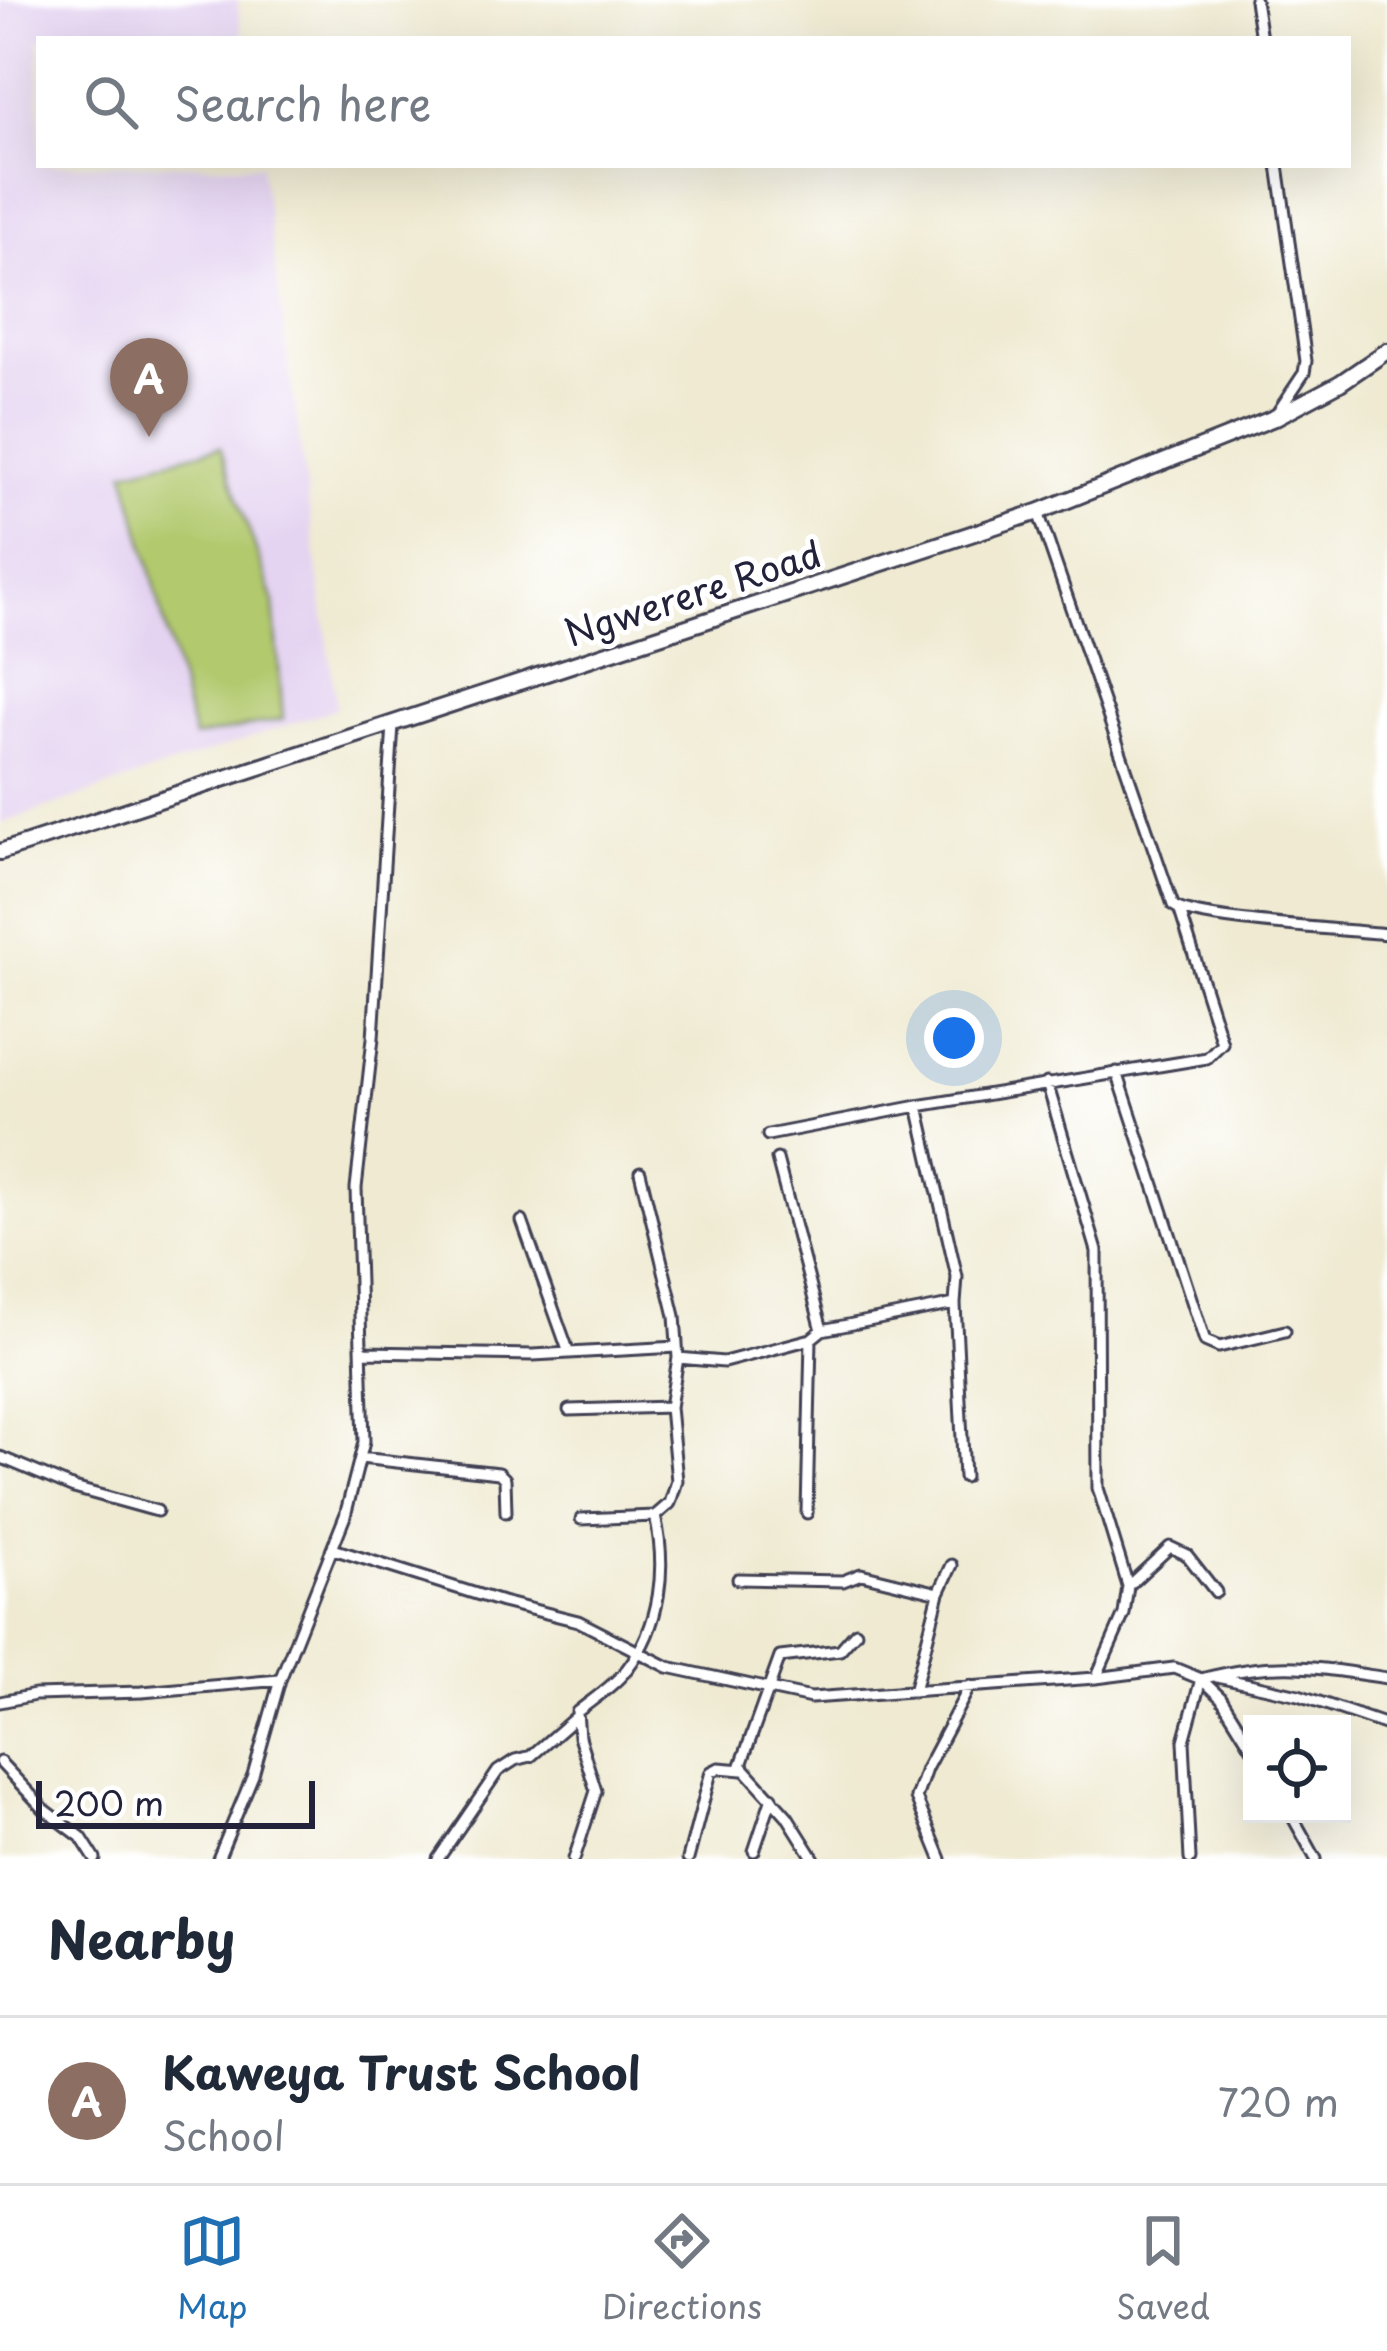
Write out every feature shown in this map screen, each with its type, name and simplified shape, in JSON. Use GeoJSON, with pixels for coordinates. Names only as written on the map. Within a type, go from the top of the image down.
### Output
{"type":"FeatureCollection","features":[{"type":"Feature","properties":{"kind":"main road","name":"Ngwerere Road"},"geometry":{"type":"LineString","coordinates":[[0,852],[1038,512],[1274,418],[1387,351]]}},
{"type":"Feature","properties":{"kind":"street"},"geometry":{"type":"LineString","coordinates":[[1255,0],[1261,36]]}},
{"type":"Feature","properties":{"kind":"street"},"geometry":{"type":"LineString","coordinates":[[1274,418],[1304,373],[1306,362],[1278,168]]}},
{"type":"Feature","properties":{"kind":"street"},"geometry":{"type":"LineString","coordinates":[[768,1135],[1207,1058],[1222,1043],[1180,911],[1162,881],[1038,512]]}},
{"type":"Feature","properties":{"kind":"street"},"geometry":{"type":"LineString","coordinates":[[218,1859],[253,1774],[280,1680],[333,1549],[364,1442],[356,1188],[373,1038],[393,725]]}},
{"type":"Feature","properties":{"kind":"street"},"geometry":{"type":"LineString","coordinates":[[1180,911],[1387,934]]}},
{"type":"Feature","properties":{"kind":"street"},"geometry":{"type":"LineString","coordinates":[[1117,1072],[1205,1341],[1219,1346],[1285,1331]]}},
{"type":"Feature","properties":{"kind":"street"},"geometry":{"type":"LineString","coordinates":[[1047,1083],[1097,1251],[1098,1488],[1128,1586],[1124,1615],[1096,1678]]}},
{"type":"Feature","properties":{"kind":"street"},"geometry":{"type":"LineString","coordinates":[[919,1106],[957,1277],[964,1477]]}},
{"type":"Feature","properties":{"kind":"street"},"geometry":{"type":"LineString","coordinates":[[777,1159],[822,1330]]}},
{"type":"Feature","properties":{"kind":"street"},"geometry":{"type":"LineString","coordinates":[[581,1520],[655,1516],[670,1503],[676,1481],[670,1407],[677,1352],[675,1316],[640,1172]]}},
{"type":"Feature","properties":{"kind":"street"},"geometry":{"type":"LineString","coordinates":[[522,1221],[568,1352]]}},
{"type":"Feature","properties":{"kind":"street"},"geometry":{"type":"LineString","coordinates":[[363,1352],[677,1352],[724,1362],[811,1339],[822,1330],[955,1304]]}},
{"type":"Feature","properties":{"kind":"street"},"geometry":{"type":"LineString","coordinates":[[807,1514],[811,1339]]}},
{"type":"Feature","properties":{"kind":"street"},"geometry":{"type":"LineString","coordinates":[[569,1410],[670,1407]]}},
{"type":"Feature","properties":{"kind":"street"},"geometry":{"type":"LineString","coordinates":[[0,1457],[74,1488],[157,1510]]}},
{"type":"Feature","properties":{"kind":"street"},"geometry":{"type":"LineString","coordinates":[[360,1458],[499,1473],[505,1479],[506,1512]]}},
{"type":"Feature","properties":{"kind":"street"},"geometry":{"type":"LineString","coordinates":[[574,1859],[596,1791],[577,1712],[628,1668],[638,1651],[659,1596],[661,1549],[655,1516]]}},
{"type":"Feature","properties":{"kind":"street"},"geometry":{"type":"LineString","coordinates":[[1128,1586],[1170,1547],[1187,1555],[1216,1592]]}},
{"type":"Feature","properties":{"kind":"street"},"geometry":{"type":"LineString","coordinates":[[333,1549],[564,1617],[676,1670],[811,1698],[1174,1668],[1299,1695],[1387,1725]]}},
{"type":"Feature","properties":{"kind":"street"},"geometry":{"type":"LineString","coordinates":[[914,1691],[939,1593],[952,1565]]}},
{"type":"Feature","properties":{"kind":"street"},"geometry":{"type":"LineString","coordinates":[[738,1579],[843,1581],[861,1574],[939,1593]]}},
{"type":"Feature","properties":{"kind":"street"},"geometry":{"type":"LineString","coordinates":[[742,1770],[784,1653],[840,1650],[856,1632]]}},
{"type":"Feature","properties":{"kind":"street"},"geometry":{"type":"LineString","coordinates":[[1206,1677],[1283,1664],[1340,1668],[1387,1678]]}},
{"type":"Feature","properties":{"kind":"street"},"geometry":{"type":"LineString","coordinates":[[1206,1677],[1243,1733]]}},
{"type":"Feature","properties":{"kind":"street"},"geometry":{"type":"LineString","coordinates":[[1190,1859],[1184,1741],[1206,1677]]}},
{"type":"Feature","properties":{"kind":"street"},"geometry":{"type":"LineString","coordinates":[[0,1702],[35,1695],[280,1680]]}},
{"type":"Feature","properties":{"kind":"street"},"geometry":{"type":"LineString","coordinates":[[941,1859],[916,1798],[970,1686]]}},
{"type":"Feature","properties":{"kind":"street"},"geometry":{"type":"LineString","coordinates":[[438,1859],[498,1771],[531,1756],[576,1717]]}},
{"type":"Feature","properties":{"kind":"street"},"geometry":{"type":"LineString","coordinates":[[0,1762],[44,1809],[89,1846],[95,1859]]}},
{"type":"Feature","properties":{"kind":"street"},"geometry":{"type":"LineString","coordinates":[[688,1859],[712,1772],[718,1768],[742,1770],[772,1797],[814,1859]]}},
{"type":"Feature","properties":{"kind":"street"},"geometry":{"type":"LineString","coordinates":[[754,1851],[772,1797]]}},
{"type":"Feature","properties":{"kind":"street"},"geometry":{"type":"LineString","coordinates":[[1296,1823],[1316,1859]]}},
{"type":"Feature","properties":{"kind":"street"},"geometry":{"type":"LineString","coordinates":[[82,1859],[89,1846]]}},
{"type":"Feature","properties":{"kind":"shaded area"},"geometry":{"type":"Polygon","coordinates":[[[0,0],[237,0],[243,36],[36,36],[36,168],[261,168],[337,708],[0,824],[0,0]]]}},
{"type":"Feature","properties":{"kind":"green space"},"geometry":{"type":"Polygon","coordinates":[[[220,447],[274,602],[283,719],[194,738],[125,471],[220,447]]]}},
{"type":"Feature","properties":{"kind":"place","name":"Kaweya Trust School"},"geometry":{"type":"Point","coordinates":[149,437]}}]}
